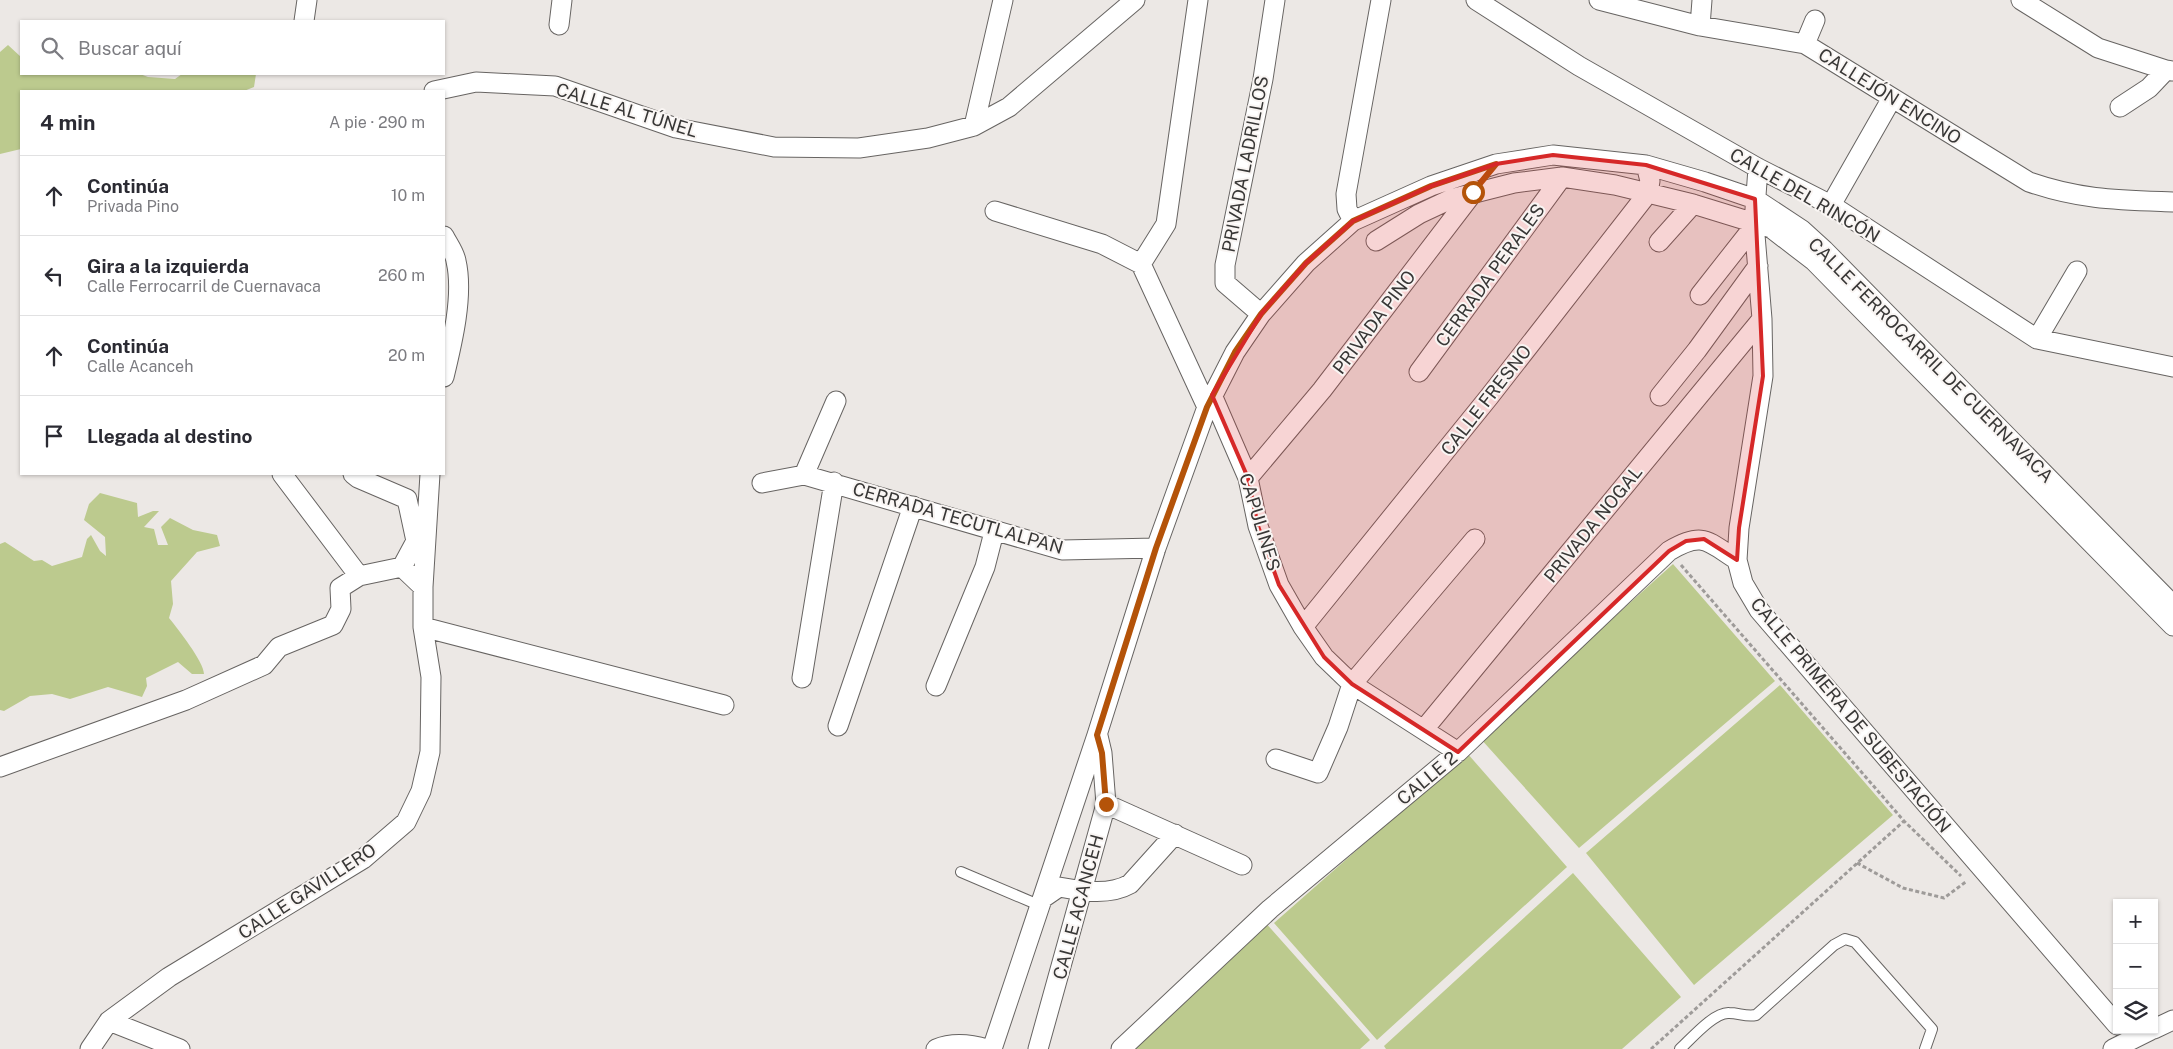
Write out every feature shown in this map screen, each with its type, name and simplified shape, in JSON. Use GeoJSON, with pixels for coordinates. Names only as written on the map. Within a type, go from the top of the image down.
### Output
{"type":"FeatureCollection","features":[{"type":"Feature","properties":{"kind":"street"},"geometry":{"type":"LineString","coordinates":[[304,20],[307,0]]}},
{"type":"Feature","properties":{"kind":"street"},"geometry":{"type":"LineString","coordinates":[[559,25],[562,0]]}},
{"type":"Feature","properties":{"kind":"street"},"geometry":{"type":"LineString","coordinates":[[974,126],[1003,0]]}},
{"type":"Feature","properties":{"kind":"street","name":"CALLE AL TÚNEL"},"geometry":{"type":"LineString","coordinates":[[439,90],[476,82],[555,86],[676,128],[774,147],[859,148],[928,138],[974,126],[1009,107],[1135,0]]}},
{"type":"Feature","properties":{"kind":"street"},"geometry":{"type":"LineString","coordinates":[[1141,264],[1166,224],[1198,0]]}},
{"type":"Feature","properties":{"kind":"street","name":"PRIVADA LADRILLOS"},"geometry":{"type":"LineString","coordinates":[[1261,314],[1225,283],[1225,265],[1263,79],[1275,0]]}},
{"type":"Feature","properties":{"kind":"street"},"geometry":{"type":"LineString","coordinates":[[1353,221],[1347,209],[1346,194],[1381,0]]}},
{"type":"Feature","properties":{"kind":"street","name":"CALLE DEL RINCÓN"},"geometry":{"type":"LineString","coordinates":[[1476,0],[1579,66],[1758,168],[1831,205],[2037,339],[2173,367]]}},
{"type":"Feature","properties":{"kind":"street","name":"CALLEJÓN ENCINO"},"geometry":{"type":"LineString","coordinates":[[1599,0],[1700,26],[1804,44],[2028,182],[2063,194],[2101,200],[2173,202]]}},
{"type":"Feature","properties":{"kind":"street"},"geometry":{"type":"LineString","coordinates":[[1700,26],[1702,0]]}},
{"type":"Feature","properties":{"kind":"street"},"geometry":{"type":"LineString","coordinates":[[2021,0],[2098,48],[2170,71]]}},
{"type":"Feature","properties":{"kind":"street"},"geometry":{"type":"LineString","coordinates":[[1804,44],[1815,20]]}},
{"type":"Feature","properties":{"kind":"street"},"geometry":{"type":"LineString","coordinates":[[2120,107],[2149,88],[2170,71]]}},
{"type":"Feature","properties":{"kind":"street"},"geometry":{"type":"LineString","coordinates":[[1831,205],[1892,98]]}},
{"type":"Feature","properties":{"kind":"street","name":"CALLE FERROCARRIL DE CUERNAVACA"},"geometry":{"type":"LineString","coordinates":[[992,1049],[1097,735],[1156,548],[1210,401],[1235,352],[1261,314],[1306,263],[1353,221],[1431,186],[1496,164],[1553,155],[1646,165],[1755,199],[1802,230],[1824,250],[2173,606]]}},
{"type":"Feature","properties":{"kind":"street","name":"PRIVADA PINO"},"geometry":{"type":"LineString","coordinates":[[1248,478],[1322,390],[1496,164]]}},
{"type":"Feature","properties":{"kind":"street"},"geometry":{"type":"LineString","coordinates":[[1646,165],[1650,181],[1648,193]]}},
{"type":"Feature","properties":{"kind":"street","name":"CALLE PRIMERA DE SUBESTACIÓN"},"geometry":{"type":"LineString","coordinates":[[1758,168],[1755,224],[1762,319],[1763,376],[1739,528],[1737,560],[1743,583],[1759,610],[2113,1020]]}},
{"type":"Feature","properties":{"kind":"street","name":"CALLE FERROCARRIL DE CUERNAVACA"},"geometry":{"type":"LineString","coordinates":[[1376,241],[1419,214],[1451,199],[1514,183],[1562,177],[1615,185],[1648,193],[1693,204],[1771,228],[1814,262],[2173,626]]}},
{"type":"Feature","properties":{"kind":"street","name":"CERRADA PERALES"},"geometry":{"type":"LineString","coordinates":[[1419,372],[1562,177]]}},
{"type":"Feature","properties":{"kind":"street","name":"CALLE FRESNO"},"geometry":{"type":"LineString","coordinates":[[1303,628],[1489,397],[1648,193]]}},
{"type":"Feature","properties":{"kind":"street"},"geometry":{"type":"LineString","coordinates":[[1659,242],[1693,204]]}},
{"type":"Feature","properties":{"kind":"street"},"geometry":{"type":"LineString","coordinates":[[995,211],[1102,244],[1141,264],[1210,401]]}},
{"type":"Feature","properties":{"kind":"street"},"geometry":{"type":"LineString","coordinates":[[1700,295],[1755,224]]}},
{"type":"Feature","properties":{"kind":"street"},"geometry":{"type":"LineString","coordinates":[[445,238],[456,260],[458,292],[452,346],[445,373]]}},
{"type":"Feature","properties":{"kind":"street"},"geometry":{"type":"LineString","coordinates":[[1660,396],[1697,350],[1758,266]]}},
{"type":"Feature","properties":{"kind":"street"},"geometry":{"type":"LineString","coordinates":[[2037,339],[2077,272]]}},
{"type":"Feature","properties":{"kind":"street","name":"PRIVADA NOGAL"},"geometry":{"type":"LineString","coordinates":[[1425,728],[1762,319]]}},
{"type":"Feature","properties":{"kind":"street"},"geometry":{"type":"LineString","coordinates":[[804,475],[836,401]]}},
{"type":"Feature","properties":{"kind":"street","name":"CAPULINES"},"geometry":{"type":"LineString","coordinates":[[1210,401],[1248,478],[1258,526],[1279,585],[1303,628],[1324,657],[1352,684],[1425,728],[1458,752]]}},
{"type":"Feature","properties":{"kind":"street"},"geometry":{"type":"LineString","coordinates":[[283,475],[359,576]]}},
{"type":"Feature","properties":{"kind":"street"},"geometry":{"type":"LineString","coordinates":[[0,766],[186,700],[264,665],[279,647],[334,625],[341,609],[340,588],[359,576],[402,567],[416,541],[407,500],[354,475]]}},
{"type":"Feature","properties":{"kind":"street"},"geometry":{"type":"LineString","coordinates":[[423,587],[430,475]]}},
{"type":"Feature","properties":{"kind":"street","name":"CERRADA TECUTLALPAN"},"geometry":{"type":"LineString","coordinates":[[762,483],[804,475],[834,482],[994,532],[1062,550],[1156,548]]}},
{"type":"Feature","properties":{"kind":"street"},"geometry":{"type":"LineString","coordinates":[[802,678],[834,482]]}},
{"type":"Feature","properties":{"kind":"street"},"geometry":{"type":"LineString","coordinates":[[838,726],[912,506]]}},
{"type":"Feature","properties":{"kind":"street"},"geometry":{"type":"LineString","coordinates":[[936,686],[985,567],[994,532]]}},
{"type":"Feature","properties":{"kind":"street"},"geometry":{"type":"LineString","coordinates":[[1276,759],[1318,773],[1338,726],[1352,684],[1475,539]]}},
{"type":"Feature","properties":{"kind":"street","name":"CALLE 2"},"geometry":{"type":"LineString","coordinates":[[1121,1049],[1270,909],[1458,752],[1669,552],[1686,541],[1704,540],[1737,560]]}},
{"type":"Feature","properties":{"kind":"street"},"geometry":{"type":"LineString","coordinates":[[402,567],[423,587]]}},
{"type":"Feature","properties":{"kind":"street","name":"CALLE GAVILLERO"},"geometry":{"type":"LineString","coordinates":[[90,1049],[109,1020],[170,977],[362,859],[406,822],[421,791],[430,752],[432,677],[423,627],[423,587]]}},
{"type":"Feature","properties":{"kind":"street"},"geometry":{"type":"LineString","coordinates":[[423,627],[724,706]]}},
{"type":"Feature","properties":{"kind":"street","name":"CALLE ACANCEH"},"geometry":{"type":"LineString","coordinates":[[1038,1049],[1106,804],[1102,753],[1097,735]]}},
{"type":"Feature","properties":{"kind":"street"},"geometry":{"type":"LineString","coordinates":[[1106,804],[1242,865]]}},
{"type":"Feature","properties":{"kind":"street"},"geometry":{"type":"LineString","coordinates":[[1043,898],[1059,887],[1083,892],[1122,889],[1130,884],[1175,834]]}},
{"type":"Feature","properties":{"kind":"street"},"geometry":{"type":"LineString","coordinates":[[109,1020],[180,1049]]}},
{"type":"Feature","properties":{"kind":"street"},"geometry":{"type":"LineString","coordinates":[[2158,1028],[2173,1020]]}},
{"type":"Feature","properties":{"kind":"street"},"geometry":{"type":"LineString","coordinates":[[2113,1049],[2125,1035]]}},
{"type":"Feature","properties":{"kind":"street"},"geometry":{"type":"LineString","coordinates":[[936,1049],[963,1044],[987,1049]]}},
{"type":"Feature","properties":{"kind":"lane"},"geometry":{"type":"LineString","coordinates":[[962,872],[1034,903],[1043,898]]}},
{"type":"Feature","properties":{"kind":"lane"},"geometry":{"type":"LineString","coordinates":[[1680,1049],[1718,1014],[1728,1012],[1749,1017],[1756,1015],[1834,945],[1845,939],[1855,942],[1932,1028],[1925,1049]]}},
{"type":"Feature","properties":{"kind":"path"},"geometry":{"type":"LineString","coordinates":[[1669,552],[1904,821],[1967,881]]}},
{"type":"Feature","properties":{"kind":"path"},"geometry":{"type":"LineString","coordinates":[[1651,1049],[1904,821]]}},
{"type":"Feature","properties":{"kind":"path"},"geometry":{"type":"LineString","coordinates":[[1857,863],[1903,888],[1944,898],[1983,869]]}},
{"type":"Feature","properties":{"kind":"highlighted area"},"geometry":{"type":"Polygon","coordinates":[[[1553,155],[1646,165],[1755,199],[1763,376],[1739,528],[1737,560],[1704,539],[1686,541],[1669,551],[1458,752],[1352,684],[1324,657],[1279,585],[1258,526],[1248,478],[1212,395],[1261,314],[1306,263],[1353,221],[1431,186],[1496,164],[1553,155]]]}},
{"type":"Feature","properties":{"kind":"green space"},"geometry":{"type":"Polygon","coordinates":[[[8,45],[20,56],[20,75],[143,75],[175,79],[181,75],[256,75],[254,87],[246,90],[20,90],[20,149],[0,154],[0,52],[8,45]]]}},
{"type":"Feature","properties":{"kind":"green space"},"geometry":{"type":"Polygon","coordinates":[[[100,493],[137,503],[138,517],[153,511],[159,511],[144,527],[154,529],[158,545],[168,545],[161,527],[170,518],[193,530],[217,535],[220,546],[197,552],[171,581],[173,604],[169,618],[200,662],[204,674],[192,674],[178,662],[146,678],[147,686],[142,697],[108,687],[70,699],[52,694],[30,696],[4,711],[0,710],[0,544],[5,542],[34,561],[42,560],[52,566],[82,557],[87,539],[91,535],[100,551],[106,556],[105,537],[84,520],[89,504],[100,493]]]}},
{"type":"Feature","properties":{"kind":"green space"},"geometry":{"type":"Polygon","coordinates":[[[1673,564],[1775,681],[1579,848],[1480,738],[1673,564]]]}},
{"type":"Feature","properties":{"kind":"green space"},"geometry":{"type":"Polygon","coordinates":[[[1780,685],[1893,815],[1694,985],[1586,853],[1780,685]]]}},
{"type":"Feature","properties":{"kind":"green space"},"geometry":{"type":"Polygon","coordinates":[[[1467,753],[1567,867],[1377,1040],[1274,923],[1467,753]]]}},
{"type":"Feature","properties":{"kind":"green space"},"geometry":{"type":"Polygon","coordinates":[[[1573,873],[1681,997],[1622,1049],[1386,1049],[1384,1046],[1573,873]]]}},
{"type":"Feature","properties":{"kind":"green space"},"geometry":{"type":"Polygon","coordinates":[[[1263,920],[1370,1040],[1360,1049],[1125,1049],[1263,920]]]}},
{"type":"Feature","properties":{"kind":"route"},"geometry":{"type":"LineString","coordinates":[[1106,804],[1102,753],[1097,735],[1156,548],[1207,407],[1235,352],[1261,314],[1306,263],[1353,221],[1431,186],[1496,164],[1473,192]]}}]}
